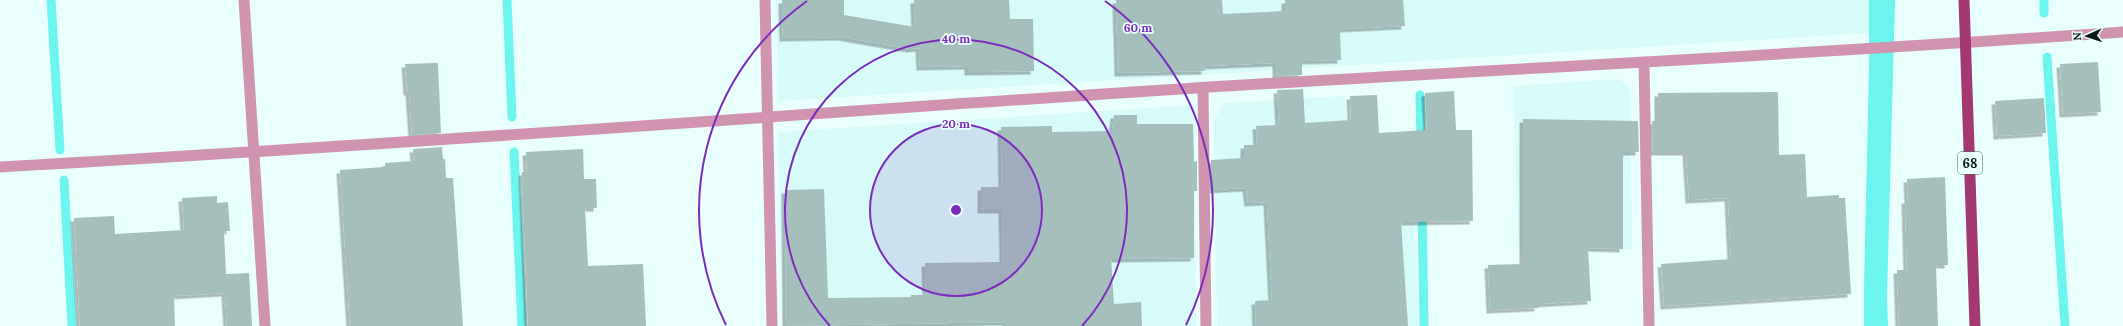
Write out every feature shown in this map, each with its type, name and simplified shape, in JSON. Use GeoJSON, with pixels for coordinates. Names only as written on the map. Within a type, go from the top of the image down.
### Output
{"type":"FeatureCollection","features":[{"type":"Feature","properties":{"kind":"main road","name":"68"},"geometry":{"type":"LineString","coordinates":[[1964,0],[1975,326]]}},
{"type":"Feature","properties":{"kind":"street"},"geometry":{"type":"LineString","coordinates":[[244,0],[265,326]]}},
{"type":"Feature","properties":{"kind":"street"},"geometry":{"type":"LineString","coordinates":[[765,0],[772,326]]}},
{"type":"Feature","properties":{"kind":"street"},"geometry":{"type":"LineString","coordinates":[[0,167],[254,153],[768,116],[1203,88],[1966,43],[2123,32]]}},
{"type":"Feature","properties":{"kind":"street"},"geometry":{"type":"LineString","coordinates":[[1644,62],[1649,326]]}},
{"type":"Feature","properties":{"kind":"street"},"geometry":{"type":"LineString","coordinates":[[1203,88],[1206,326]]}},
{"type":"Feature","properties":{"kind":"shaded area"},"geometry":{"type":"Polygon","coordinates":[[[776,0],[1869,0],[1869,33],[778,101],[776,0]]]}},
{"type":"Feature","properties":{"kind":"shaded area"},"geometry":{"type":"Polygon","coordinates":[[[1619,79],[1630,87],[1632,249],[1519,254],[1513,86],[1619,79]]]}},
{"type":"Feature","properties":{"kind":"shaded area"},"geometry":{"type":"Polygon","coordinates":[[[1345,96],[1351,199],[1414,195],[1418,326],[1217,326],[1214,120],[1224,103],[1345,96]]]}},
{"type":"Feature","properties":{"kind":"shaded area"},"geometry":{"type":"Polygon","coordinates":[[[1194,105],[1196,326],[783,326],[778,132],[1194,105]]]}},
{"type":"Feature","properties":{"kind":"water"},"geometry":{"type":"Polygon","coordinates":[[[1869,0],[1895,0],[1887,297],[1888,326],[1864,326],[1869,0]]]}},
{"type":"Feature","properties":{"kind":"building"},"geometry":{"type":"Polygon","coordinates":[[[782,0],[844,0],[844,15],[915,27],[914,0],[1009,0],[1010,19],[1033,19],[1034,71],[968,72],[968,66],[920,67],[919,48],[911,49],[841,37],[783,38],[782,0]]]}},
{"type":"Feature","properties":{"kind":"building"},"geometry":{"type":"Polygon","coordinates":[[[1116,0],[1222,0],[1223,14],[1285,11],[1285,0],[1403,0],[1405,26],[1340,29],[1341,60],[1302,61],[1302,75],[1276,76],[1276,63],[1204,66],[1205,71],[1118,73],[1116,0]]]}},
{"type":"Feature","properties":{"kind":"building"},"geometry":{"type":"Polygon","coordinates":[[[2098,62],[2101,112],[2063,114],[2060,64],[2098,62]]]}},
{"type":"Feature","properties":{"kind":"building"},"geometry":{"type":"Polygon","coordinates":[[[438,63],[441,133],[412,135],[409,92],[407,92],[405,64],[438,63]]]}},
{"type":"Feature","properties":{"kind":"building"},"geometry":{"type":"Polygon","coordinates":[[[1303,89],[1305,123],[1351,120],[1350,96],[1377,95],[1379,133],[1427,130],[1425,93],[1454,91],[1456,130],[1472,130],[1473,221],[1401,222],[1408,326],[1256,326],[1255,301],[1272,300],[1267,202],[1248,203],[1246,188],[1211,190],[1211,160],[1244,158],[1244,145],[1257,145],[1256,126],[1279,125],[1277,90],[1303,89]]]}},
{"type":"Feature","properties":{"kind":"building"},"geometry":{"type":"Polygon","coordinates":[[[1778,92],[1779,155],[1805,154],[1807,197],[1839,195],[1839,198],[1845,198],[1851,294],[1664,306],[1661,264],[1731,259],[1728,198],[1689,200],[1686,152],[1653,152],[1652,121],[1658,121],[1658,93],[1778,92]]]}},
{"type":"Feature","properties":{"kind":"building"},"geometry":{"type":"Polygon","coordinates":[[[2044,98],[2046,133],[1997,136],[1995,101],[2044,98]]]}},
{"type":"Feature","properties":{"kind":"building"},"geometry":{"type":"Polygon","coordinates":[[[1114,115],[1137,115],[1137,124],[1193,124],[1194,162],[1197,161],[1197,191],[1194,191],[1194,258],[1111,259],[1114,304],[1141,302],[1142,326],[1007,326],[1006,322],[786,326],[785,190],[824,189],[828,298],[911,297],[911,295],[926,295],[925,263],[1003,262],[1002,210],[981,210],[981,187],[1002,187],[1001,127],[1052,126],[1052,132],[1112,131],[1114,115]]]}},
{"type":"Feature","properties":{"kind":"building"},"geometry":{"type":"Polygon","coordinates":[[[1523,119],[1638,121],[1639,152],[1623,152],[1623,249],[1588,248],[1591,301],[1538,304],[1538,308],[1490,310],[1488,265],[1523,264],[1523,119]]]}},
{"type":"Feature","properties":{"kind":"building"},"geometry":{"type":"Polygon","coordinates":[[[442,147],[443,159],[445,159],[446,178],[453,178],[463,326],[350,326],[340,170],[385,167],[385,163],[414,161],[413,149],[442,147]]]}},
{"type":"Feature","properties":{"kind":"building"},"geometry":{"type":"Polygon","coordinates":[[[583,149],[584,179],[596,179],[597,208],[585,208],[588,266],[643,264],[646,326],[528,326],[522,172],[527,172],[526,152],[583,149]]]}},
{"type":"Feature","properties":{"kind":"building"},"geometry":{"type":"Polygon","coordinates":[[[1945,177],[1948,265],[1936,265],[1938,326],[1899,326],[1897,270],[1907,270],[1905,200],[1908,200],[1907,179],[1945,177]]]}},
{"type":"Feature","properties":{"kind":"building"},"geometry":{"type":"Polygon","coordinates":[[[217,196],[217,203],[228,202],[230,231],[224,231],[226,274],[249,273],[252,326],[227,326],[225,293],[174,296],[175,326],[80,326],[74,218],[114,216],[115,234],[184,230],[182,198],[217,196]]]}},
{"type":"Feature","properties":{"kind":"waterway"},"geometry":{"type":"LineString","coordinates":[[51,0],[60,150]]}},
{"type":"Feature","properties":{"kind":"waterway"},"geometry":{"type":"LineString","coordinates":[[507,0],[512,117]]}},
{"type":"Feature","properties":{"kind":"waterway"},"geometry":{"type":"LineString","coordinates":[[2044,0],[2044,13]]}},
{"type":"Feature","properties":{"kind":"waterway"},"geometry":{"type":"LineString","coordinates":[[2047,57],[2065,326]]}},
{"type":"Feature","properties":{"kind":"waterway"},"geometry":{"type":"LineString","coordinates":[[1420,95],[1421,143]]}},
{"type":"Feature","properties":{"kind":"waterway"},"geometry":{"type":"LineString","coordinates":[[514,152],[522,326]]}},
{"type":"Feature","properties":{"kind":"waterway"},"geometry":{"type":"LineString","coordinates":[[64,180],[72,326]]}},
{"type":"Feature","properties":{"kind":"waterway"},"geometry":{"type":"LineString","coordinates":[[1422,209],[1424,326]]}}]}
